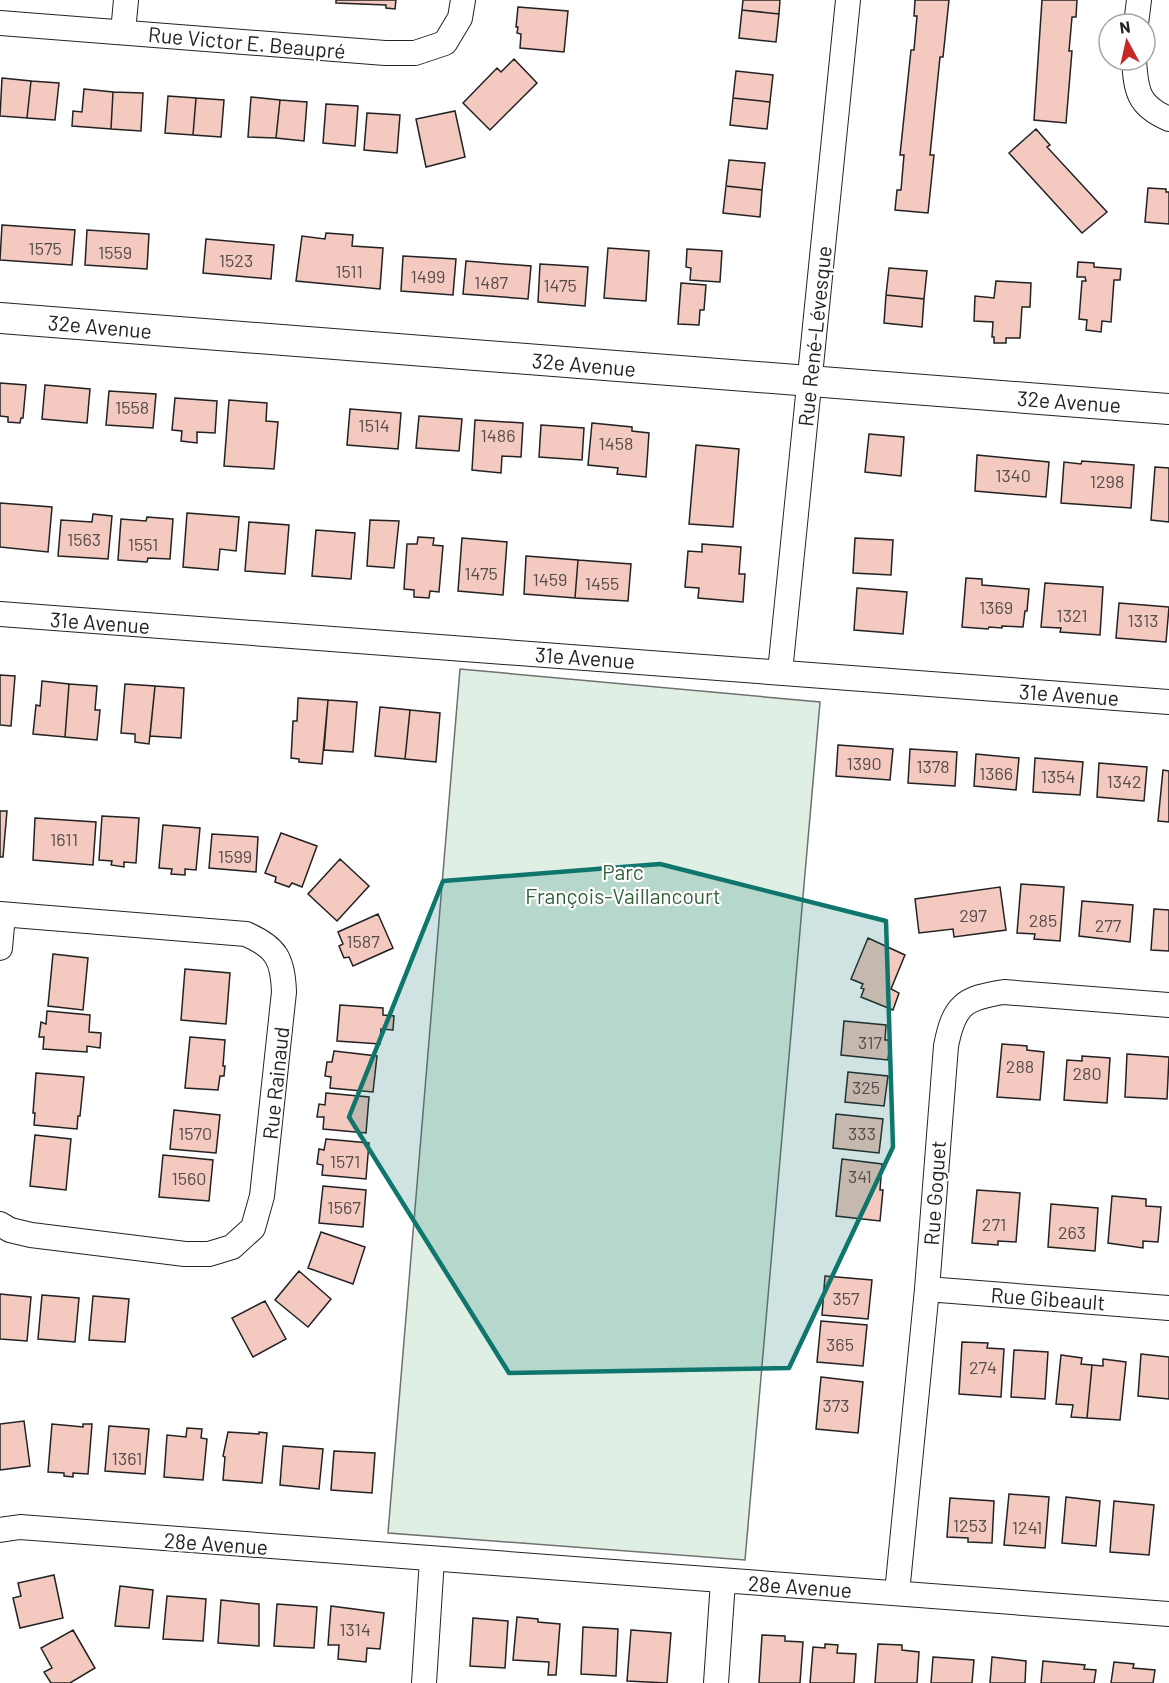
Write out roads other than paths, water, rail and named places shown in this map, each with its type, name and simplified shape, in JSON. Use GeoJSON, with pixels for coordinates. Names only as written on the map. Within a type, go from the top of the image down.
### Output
{"type":"FeatureCollection","features":[{"type":"Feature","properties":{"kind":"street"},"geometry":{"type":"LineString","coordinates":[[123,32],[126,0]]}},
{"type":"Feature","properties":{"kind":"street","name":"Rue Victor E. Beaupré"},"geometry":{"type":"LineString","coordinates":[[0,23],[385,53],[415,53],[445,43],[460,18],[463,0]]}},
{"type":"Feature","properties":{"kind":"street","name":"Rue René-Lévesque"},"geometry":{"type":"LineString","coordinates":[[780,672],[848,0]]}},
{"type":"Feature","properties":{"kind":"street"},"geometry":{"type":"LineString","coordinates":[[1135,72],[1136,86],[1143,102],[1154,112],[1169,119]]}},
{"type":"Feature","properties":{"kind":"street","name":"32e Avenue"},"geometry":{"type":"LineString","coordinates":[[0,318],[1169,409]]}},
{"type":"Feature","properties":{"kind":"street","name":"31e Avenue"},"geometry":{"type":"LineString","coordinates":[[0,614],[1169,702]]}},
{"type":"Feature","properties":{"kind":"street","name":"Rue Rainaud"},"geometry":{"type":"LineString","coordinates":[[0,948],[2,914],[246,934],[263,942],[277,955],[283,973],[284,992],[262,1196],[253,1228],[232,1247],[209,1254],[185,1254],[31,1235],[9,1230],[0,1224]]}},
{"type":"Feature","properties":{"kind":"street","name":"Rue Goguet"},"geometry":{"type":"LineString","coordinates":[[897,1593],[927,1289],[946,1046],[950,1025],[962,1005],[980,996],[1004,992],[1169,1005]]}},
{"type":"Feature","properties":{"kind":"street","name":"Rue Gibeault"},"geometry":{"type":"LineString","coordinates":[[927,1289],[1169,1308]]}},
{"type":"Feature","properties":{"kind":"street","name":"28e Avenue"},"geometry":{"type":"LineString","coordinates":[[0,1530],[20,1527],[1169,1614]]}},
{"type":"Feature","properties":{"kind":"street"},"geometry":{"type":"LineString","coordinates":[[424,1683],[432,1559]]}},
{"type":"Feature","properties":{"kind":"street"},"geometry":{"type":"LineString","coordinates":[[716,1683],[723,1581]]}},
{"type":"Feature","properties":{"kind":"park label","name":"Parc François-Vaillancourt"},"geometry":{"type":"Point","coordinates":[623,883]}}]}
